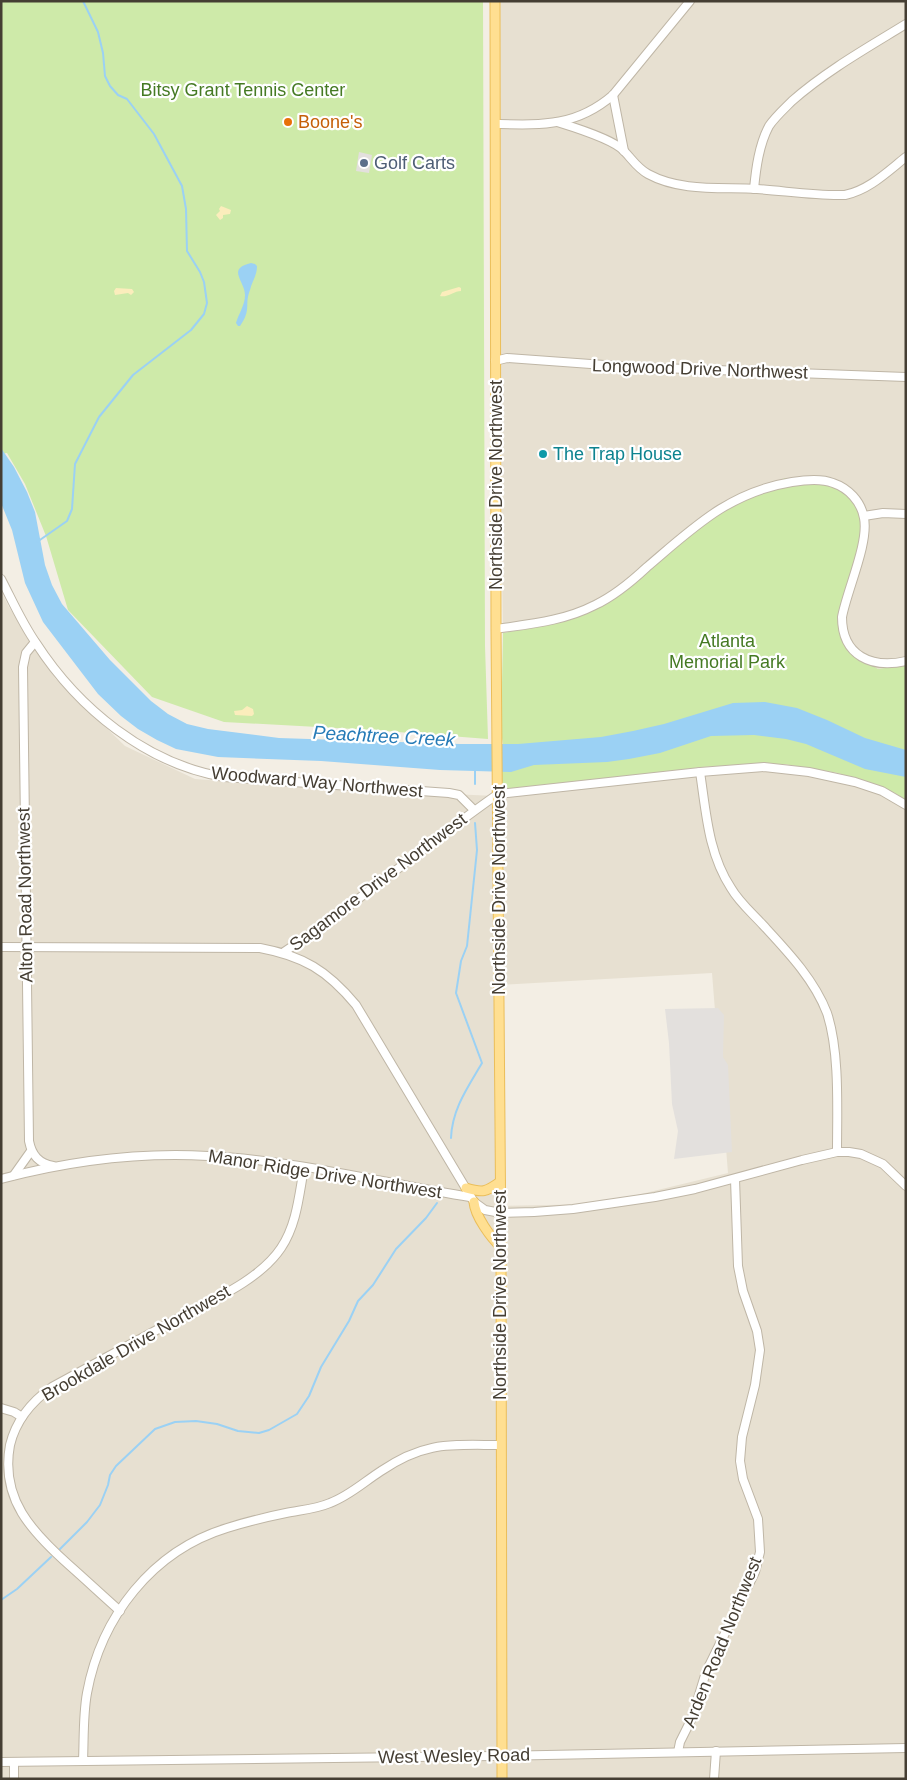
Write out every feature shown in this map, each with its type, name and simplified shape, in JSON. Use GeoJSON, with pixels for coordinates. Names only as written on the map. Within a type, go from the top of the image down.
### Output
{"type":"FeatureCollection","features":[{"type":"Feature","properties":{"kind":"main road","name":"Northside Drive Northwest"},"geometry":{"type":"LineString","coordinates":[[494,1],[496,629],[501,1213],[502,1779]]}},
{"type":"Feature","properties":{"kind":"main road"},"geometry":{"type":"LineString","coordinates":[[500,1182],[488,1190],[470,1196],[475,1211],[494,1241],[501,1247]]}},
{"type":"Feature","properties":{"kind":"street"},"geometry":{"type":"LineString","coordinates":[[495,124],[557,122],[588,114],[601,106],[613,96],[690,1]]}},
{"type":"Feature","properties":{"kind":"street"},"geometry":{"type":"LineString","coordinates":[[754,189],[763,139],[770,125],[780,112],[824,76],[906,24]]}},
{"type":"Feature","properties":{"kind":"street"},"geometry":{"type":"LineString","coordinates":[[613,96],[624,151]]}},
{"type":"Feature","properties":{"kind":"street"},"geometry":{"type":"LineString","coordinates":[[557,122],[610,142],[624,151],[639,168],[659,179],[701,188],[754,189],[837,195],[851,194],[875,182],[906,158]]}},
{"type":"Feature","properties":{"kind":"street","name":"Longwood Drive Northwest"},"geometry":{"type":"LineString","coordinates":[[496,361],[507,358],[632,367],[906,377]]}},
{"type":"Feature","properties":{"kind":"street"},"geometry":{"type":"LineString","coordinates":[[496,629],[551,621],[572,616],[594,606],[625,586],[712,513],[736,498],[763,488],[797,481],[820,480],[830,481],[852,494],[864,516],[864,536],[842,618],[844,634],[851,648],[864,659],[882,664],[906,662]]}},
{"type":"Feature","properties":{"kind":"street"},"geometry":{"type":"LineString","coordinates":[[864,516],[883,513],[906,514]]}},
{"type":"Feature","properties":{"kind":"street","name":"Woodward Way Northwest"},"geometry":{"type":"LineString","coordinates":[[1,579],[4,592],[35,642],[68,685],[106,722],[147,749],[207,774],[224,777],[449,793],[459,795],[474,810]]}},
{"type":"Feature","properties":{"kind":"street","name":"Alton Road Northwest"},"geometry":{"type":"LineString","coordinates":[[31,1151],[29,1141],[22,667],[26,653],[35,642]]}},
{"type":"Feature","properties":{"kind":"street"},"geometry":{"type":"LineString","coordinates":[[498,794],[764,767],[809,772],[871,787],[906,805]]}},
{"type":"Feature","properties":{"kind":"street"},"geometry":{"type":"LineString","coordinates":[[700,772],[712,843],[724,876],[740,900],[805,973],[817,992],[826,1013],[832,1032],[835,1052],[837,1152]]}},
{"type":"Feature","properties":{"kind":"street","name":"Sagamore Drive Northwest"},"geometry":{"type":"LineString","coordinates":[[284,952],[425,850],[474,810],[498,794]]}},
{"type":"Feature","properties":{"kind":"street"},"geometry":{"type":"LineString","coordinates":[[1,947],[260,948],[284,952],[309,963],[327,975],[356,1005],[470,1196]]}},
{"type":"Feature","properties":{"kind":"street"},"geometry":{"type":"LineString","coordinates":[[14,1176],[31,1151],[36,1159],[54,1166]]}},
{"type":"Feature","properties":{"kind":"street"},"geometry":{"type":"LineString","coordinates":[[501,1213],[573,1209],[655,1197],[735,1179],[837,1152],[861,1154],[872,1158],[890,1170],[906,1186]]}},
{"type":"Feature","properties":{"kind":"street","name":"Manor Ridge Drive Northwest"},"geometry":{"type":"LineString","coordinates":[[1,1179],[54,1166],[116,1158],[177,1155],[239,1158],[470,1196],[485,1210],[501,1213]]}},
{"type":"Feature","properties":{"kind":"street","name":"Brookdale Drive Northwest"},"geometry":{"type":"LineString","coordinates":[[120,1611],[42,1541],[16,1507],[9,1485],[8,1461],[12,1439],[22,1417],[35,1400],[52,1387],[228,1291],[265,1267],[280,1250],[290,1231],[296,1213],[304,1168]]}},
{"type":"Feature","properties":{"kind":"street","name":"Arden Road Northwest"},"geometry":{"type":"LineString","coordinates":[[678,1752],[680,1742],[692,1718],[706,1672],[755,1572],[760,1552],[758,1519],[743,1479],[740,1462],[742,1437],[756,1385],[760,1350],[757,1331],[743,1291],[738,1266],[735,1179]]}},
{"type":"Feature","properties":{"kind":"street"},"geometry":{"type":"LineString","coordinates":[[1,1408],[22,1417]]}},
{"type":"Feature","properties":{"kind":"street"},"geometry":{"type":"LineString","coordinates":[[83,1761],[85,1712],[91,1677],[103,1638],[142,1581],[156,1567],[183,1548],[207,1535],[241,1523],[329,1504],[346,1495],[398,1460],[422,1450],[447,1445],[500,1445]]}},
{"type":"Feature","properties":{"kind":"street","name":"West Wesley Road"},"geometry":{"type":"LineString","coordinates":[[1,1762],[501,1756],[906,1748]]}},
{"type":"Feature","properties":{"kind":"street"},"geometry":{"type":"LineString","coordinates":[[714,1779],[716,1751]]}},
{"type":"Feature","properties":{"kind":"street"},"geometry":{"type":"LineString","coordinates":[[14,1762],[14,1779]]}},
{"type":"Feature","properties":{"kind":"shaded area"},"geometry":{"type":"Polygon","coordinates":[[[493,1],[906,1],[906,665],[878,669],[850,651],[840,623],[847,486],[785,478],[739,498],[600,604],[554,624],[503,633],[493,1]]]}},
{"type":"Feature","properties":{"kind":"shaded area","name":"Golf Carts"},"geometry":{"type":"Polygon","coordinates":[[[359,152],[372,155],[369,173],[356,171],[359,152]]]}},
{"type":"Feature","properties":{"kind":"shaded area"},"geometry":{"type":"Polygon","coordinates":[[[1,591],[9,607],[55,678],[125,746],[195,779],[302,787],[495,796],[701,767],[784,764],[838,773],[895,793],[906,801],[906,1779],[1,1779],[1,591]],[[712,973],[499,985],[495,1206],[600,1204],[728,1173],[712,973]]]}},
{"type":"Feature","properties":{"kind":"shaded area"},"geometry":{"type":"Polygon","coordinates":[[[718,1008],[724,1015],[723,1057],[728,1065],[732,1152],[674,1159],[678,1131],[672,1104],[665,1009],[718,1008]]]}},
{"type":"Feature","properties":{"kind":"green space","name":"Bitsy Grant Tennis Center"},"geometry":{"type":"Polygon","coordinates":[[[1,1],[483,1],[485,646],[488,739],[372,730],[224,722],[152,697],[68,610],[46,536],[25,484],[7,453],[1,454],[1,1]]]}},
{"type":"Feature","properties":{"kind":"green space","name":"Atlanta Memorial Park"},"geometry":{"type":"Polygon","coordinates":[[[785,478],[847,486],[866,514],[840,623],[850,651],[878,669],[906,665],[906,801],[895,793],[838,773],[784,764],[701,767],[495,796],[504,749],[501,733],[503,633],[554,624],[600,604],[739,498],[785,478]]]}},
{"type":"Feature","properties":{"kind":"sand"},"geometry":{"type":"Polygon","coordinates":[[[221,206],[231,210],[230,214],[223,215],[223,218],[220,220],[216,215],[220,211],[221,206]]]}},
{"type":"Feature","properties":{"kind":"sand"},"geometry":{"type":"Polygon","coordinates":[[[459,287],[461,291],[440,296],[442,292],[459,287]]]}},
{"type":"Feature","properties":{"kind":"sand"},"geometry":{"type":"Polygon","coordinates":[[[116,288],[132,289],[134,292],[131,295],[128,293],[115,295],[114,291],[116,288]]]}},
{"type":"Feature","properties":{"kind":"sand"},"geometry":{"type":"Polygon","coordinates":[[[247,706],[253,709],[254,714],[252,716],[235,715],[234,711],[242,710],[247,706]]]}},
{"type":"Feature","properties":{"kind":"water"},"geometry":{"type":"Polygon","coordinates":[[[251,263],[257,266],[256,273],[248,295],[246,315],[240,326],[238,326],[236,323],[245,295],[238,272],[244,266],[251,263]]]}},
{"type":"Feature","properties":{"kind":"water"},"geometry":{"type":"Polygon","coordinates":[[[1,448],[14,467],[35,512],[45,565],[52,585],[62,604],[110,660],[151,701],[168,714],[187,724],[208,729],[279,738],[518,744],[601,737],[664,724],[733,703],[765,702],[797,708],[865,738],[906,750],[906,777],[865,769],[806,744],[786,739],[754,735],[711,736],[660,753],[629,759],[607,762],[534,765],[511,772],[440,770],[321,761],[218,757],[176,749],[138,729],[121,716],[98,694],[43,622],[25,583],[12,530],[1,503],[1,448]]]}},
{"type":"Feature","properties":{"kind":"waterway"},"geometry":{"type":"LineString","coordinates":[[37,542],[67,521],[72,509],[75,464],[99,417],[133,375],[191,330],[204,314],[207,303],[204,282],[187,251],[186,209],[182,186],[154,134],[127,99],[118,95],[110,86],[105,76],[103,53],[98,32],[83,1]]}},
{"type":"Feature","properties":{"kind":"waterway"},"geometry":{"type":"LineString","coordinates":[[475,769],[475,784]]}},
{"type":"Feature","properties":{"kind":"waterway"},"geometry":{"type":"LineString","coordinates":[[451,1138],[454,1117],[466,1090],[482,1063],[456,993],[461,961],[467,946],[477,850],[475,823]]}},
{"type":"Feature","properties":{"kind":"waterway"},"geometry":{"type":"LineString","coordinates":[[60,1549],[87,1522],[100,1505],[110,1475],[116,1466],[155,1429],[175,1422],[196,1421],[217,1424],[238,1431],[259,1433],[269,1430],[297,1414],[309,1396],[321,1367],[349,1321],[358,1301],[373,1285],[396,1249],[426,1218],[437,1203]]}},
{"type":"Feature","properties":{"kind":"waterway"},"geometry":{"type":"LineString","coordinates":[[1,1600],[17,1589],[51,1557]]}},
{"type":"Feature","properties":{"kind":"place","name":"Boone's"},"geometry":{"type":"Point","coordinates":[288,122]}},
{"type":"Feature","properties":{"kind":"place","name":"Golf Carts"},"geometry":{"type":"Point","coordinates":[364,163]}},
{"type":"Feature","properties":{"kind":"place","name":"The Trap House"},"geometry":{"type":"Point","coordinates":[543,454]}},
{"type":"Feature","properties":{"kind":"water label","name":"Peachtree Creek"},"geometry":{"type":"Point","coordinates":[384,736]}}]}
